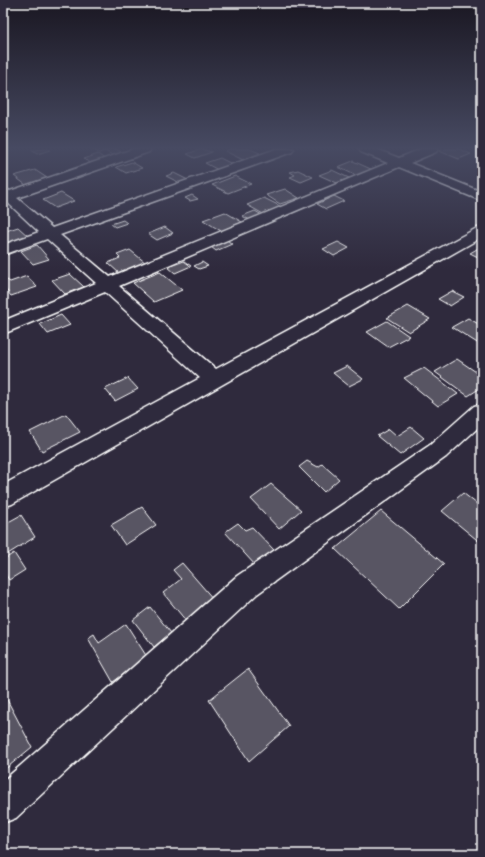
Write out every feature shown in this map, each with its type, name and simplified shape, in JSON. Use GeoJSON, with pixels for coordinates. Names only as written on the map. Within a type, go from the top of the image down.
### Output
{"type":"FeatureCollection","features":[{"type":"Feature","properties":{"kind":"street"},"geometry":{"type":"LineString","coordinates":[[5,195],[23,189]]}},
{"type":"Feature","properties":{"kind":"street"},"geometry":{"type":"LineString","coordinates":[[3,250],[176,189]]}},
{"type":"Feature","properties":{"kind":"street"},"geometry":{"type":"LineString","coordinates":[[3,328],[335,189]]}},
{"type":"Feature","properties":{"kind":"street"},"geometry":{"type":"LineString","coordinates":[[462,189],[482,197]]}},
{"type":"Feature","properties":{"kind":"street"},"geometry":{"type":"LineString","coordinates":[[5,195],[214,379]]}},
{"type":"Feature","properties":{"kind":"street"},"geometry":{"type":"LineString","coordinates":[[3,497],[482,231]]}},
{"type":"Feature","properties":{"kind":"street"},"geometry":{"type":"LineString","coordinates":[[3,805],[247,585],[438,452],[482,412]]}},
{"type":"Feature","properties":{"kind":"building"},"geometry":{"type":"Polygon","coordinates":[[[220,189],[238,189],[228,193],[220,189]]]}},
{"type":"Feature","properties":{"kind":"building"},"geometry":{"type":"Polygon","coordinates":[[[285,189],[299,198],[280,204],[266,195],[285,189]]]}},
{"type":"Feature","properties":{"kind":"building"},"geometry":{"type":"Polygon","coordinates":[[[61,193],[74,201],[55,208],[43,200],[61,193]]]}},
{"type":"Feature","properties":{"kind":"building"},"geometry":{"type":"Polygon","coordinates":[[[192,195],[198,199],[190,201],[185,198],[192,195]]]}},
{"type":"Feature","properties":{"kind":"building"},"geometry":{"type":"Polygon","coordinates":[[[334,196],[344,201],[326,209],[317,204],[334,196]]]}},
{"type":"Feature","properties":{"kind":"building"},"geometry":{"type":"Polygon","coordinates":[[[264,198],[282,207],[265,215],[247,205],[264,198]]]}},
{"type":"Feature","properties":{"kind":"building"},"geometry":{"type":"Polygon","coordinates":[[[255,211],[262,215],[250,220],[242,216],[255,211]]]}},
{"type":"Feature","properties":{"kind":"building"},"geometry":{"type":"Polygon","coordinates":[[[225,212],[242,222],[221,231],[203,220],[225,212]]]}},
{"type":"Feature","properties":{"kind":"building"},"geometry":{"type":"Polygon","coordinates":[[[123,220],[127,223],[115,227],[111,224],[123,220]]]}},
{"type":"Feature","properties":{"kind":"building"},"geometry":{"type":"Polygon","coordinates":[[[18,227],[29,237],[3,246],[3,232],[18,227]]]}},
{"type":"Feature","properties":{"kind":"building"},"geometry":{"type":"Polygon","coordinates":[[[165,227],[173,233],[157,240],[148,234],[165,227]]]}},
{"type":"Feature","properties":{"kind":"building"},"geometry":{"type":"Polygon","coordinates":[[[227,240],[232,244],[216,251],[211,247],[227,240]]]}},
{"type":"Feature","properties":{"kind":"building"},"geometry":{"type":"Polygon","coordinates":[[[338,242],[349,248],[334,256],[323,249],[338,242]]]}},
{"type":"Feature","properties":{"kind":"building"},"geometry":{"type":"Polygon","coordinates":[[[37,245],[49,259],[33,264],[21,251],[37,245]]]}},
{"type":"Feature","properties":{"kind":"building"},"geometry":{"type":"Polygon","coordinates":[[[482,246],[482,259],[470,253],[482,246]]]}},
{"type":"Feature","properties":{"kind":"building"},"geometry":{"type":"Polygon","coordinates":[[[130,250],[146,263],[120,274],[108,263],[120,258],[117,255],[130,250]]]}},
{"type":"Feature","properties":{"kind":"building"},"geometry":{"type":"Polygon","coordinates":[[[184,261],[191,266],[175,273],[168,267],[184,261]]]}},
{"type":"Feature","properties":{"kind":"building"},"geometry":{"type":"Polygon","coordinates":[[[202,262],[208,266],[199,269],[194,266],[202,262]]]}},
{"type":"Feature","properties":{"kind":"building"},"geometry":{"type":"Polygon","coordinates":[[[160,272],[182,290],[154,302],[133,283],[160,272]]]}},
{"type":"Feature","properties":{"kind":"building"},"geometry":{"type":"Polygon","coordinates":[[[70,274],[84,287],[65,294],[52,280],[70,274]]]}},
{"type":"Feature","properties":{"kind":"building"},"geometry":{"type":"Polygon","coordinates":[[[27,276],[37,287],[11,296],[3,286],[3,281],[7,280],[10,282],[27,276]]]}},
{"type":"Feature","properties":{"kind":"building"},"geometry":{"type":"Polygon","coordinates":[[[452,291],[464,297],[450,306],[438,299],[452,291]]]}},
{"type":"Feature","properties":{"kind":"building"},"geometry":{"type":"Polygon","coordinates":[[[408,306],[430,319],[409,332],[387,318],[408,306]]]}},
{"type":"Feature","properties":{"kind":"building"},"geometry":{"type":"Polygon","coordinates":[[[61,315],[70,325],[48,334],[40,324],[61,315]]]}},
{"type":"Feature","properties":{"kind":"building"},"geometry":{"type":"Polygon","coordinates":[[[468,318],[482,326],[482,346],[452,327],[468,318]]]}},
{"type":"Feature","properties":{"kind":"building"},"geometry":{"type":"Polygon","coordinates":[[[387,321],[409,336],[388,347],[367,332],[387,321]]]}},
{"type":"Feature","properties":{"kind":"building"},"geometry":{"type":"Polygon","coordinates":[[[457,359],[482,376],[482,387],[468,396],[435,372],[457,359]]]}},
{"type":"Feature","properties":{"kind":"building"},"geometry":{"type":"Polygon","coordinates":[[[347,366],[363,379],[349,386],[333,373],[347,366]]]}},
{"type":"Feature","properties":{"kind":"building"},"geometry":{"type":"Polygon","coordinates":[[[424,368],[458,394],[438,406],[404,378],[424,368]]]}},
{"type":"Feature","properties":{"kind":"building"},"geometry":{"type":"Polygon","coordinates":[[[128,378],[138,389],[115,401],[105,389],[128,378]]]}},
{"type":"Feature","properties":{"kind":"building"},"geometry":{"type":"Polygon","coordinates":[[[66,414],[80,432],[42,451],[30,432],[66,414]]]}},
{"type":"Feature","properties":{"kind":"building"},"geometry":{"type":"Polygon","coordinates":[[[411,427],[424,438],[400,455],[377,436],[389,429],[397,436],[411,427]]]}},
{"type":"Feature","properties":{"kind":"building"},"geometry":{"type":"Polygon","coordinates":[[[307,461],[318,467],[322,464],[339,479],[324,492],[299,467],[307,461]]]}},
{"type":"Feature","properties":{"kind":"building"},"geometry":{"type":"Polygon","coordinates":[[[271,484],[301,510],[279,529],[251,499],[271,484]]]}},
{"type":"Feature","properties":{"kind":"building"},"geometry":{"type":"Polygon","coordinates":[[[463,493],[482,508],[482,544],[442,511],[463,493]]]}},
{"type":"Feature","properties":{"kind":"building"},"geometry":{"type":"Polygon","coordinates":[[[142,507],[156,525],[125,545],[111,525],[142,507]]]}},
{"type":"Feature","properties":{"kind":"building"},"geometry":{"type":"Polygon","coordinates":[[[381,511],[444,564],[399,609],[335,549],[381,511]]]}},
{"type":"Feature","properties":{"kind":"building"},"geometry":{"type":"Polygon","coordinates":[[[21,515],[35,537],[3,557],[3,525],[21,515]]]}},
{"type":"Feature","properties":{"kind":"building"},"geometry":{"type":"Polygon","coordinates":[[[238,523],[245,530],[252,527],[274,550],[255,565],[225,532],[238,523]]]}},
{"type":"Feature","properties":{"kind":"building"},"geometry":{"type":"Polygon","coordinates":[[[14,553],[25,570],[9,580],[3,570],[3,560],[14,553]]]}},
{"type":"Feature","properties":{"kind":"building"},"geometry":{"type":"Polygon","coordinates":[[[182,563],[214,600],[187,622],[163,593],[181,579],[173,570],[182,563]]]}},
{"type":"Feature","properties":{"kind":"building"},"geometry":{"type":"Polygon","coordinates":[[[150,607],[171,633],[154,647],[133,620],[150,607]]]}},
{"type":"Feature","properties":{"kind":"building"},"geometry":{"type":"Polygon","coordinates":[[[126,624],[147,657],[113,682],[88,638],[94,634],[99,643],[126,624]]]}},
{"type":"Feature","properties":{"kind":"building"},"geometry":{"type":"Polygon","coordinates":[[[248,669],[289,726],[249,761],[209,700],[248,669]]]}},
{"type":"Feature","properties":{"kind":"building"},"geometry":{"type":"Polygon","coordinates":[[[4,694],[32,747],[3,771],[3,695],[4,694]]]}}]}
